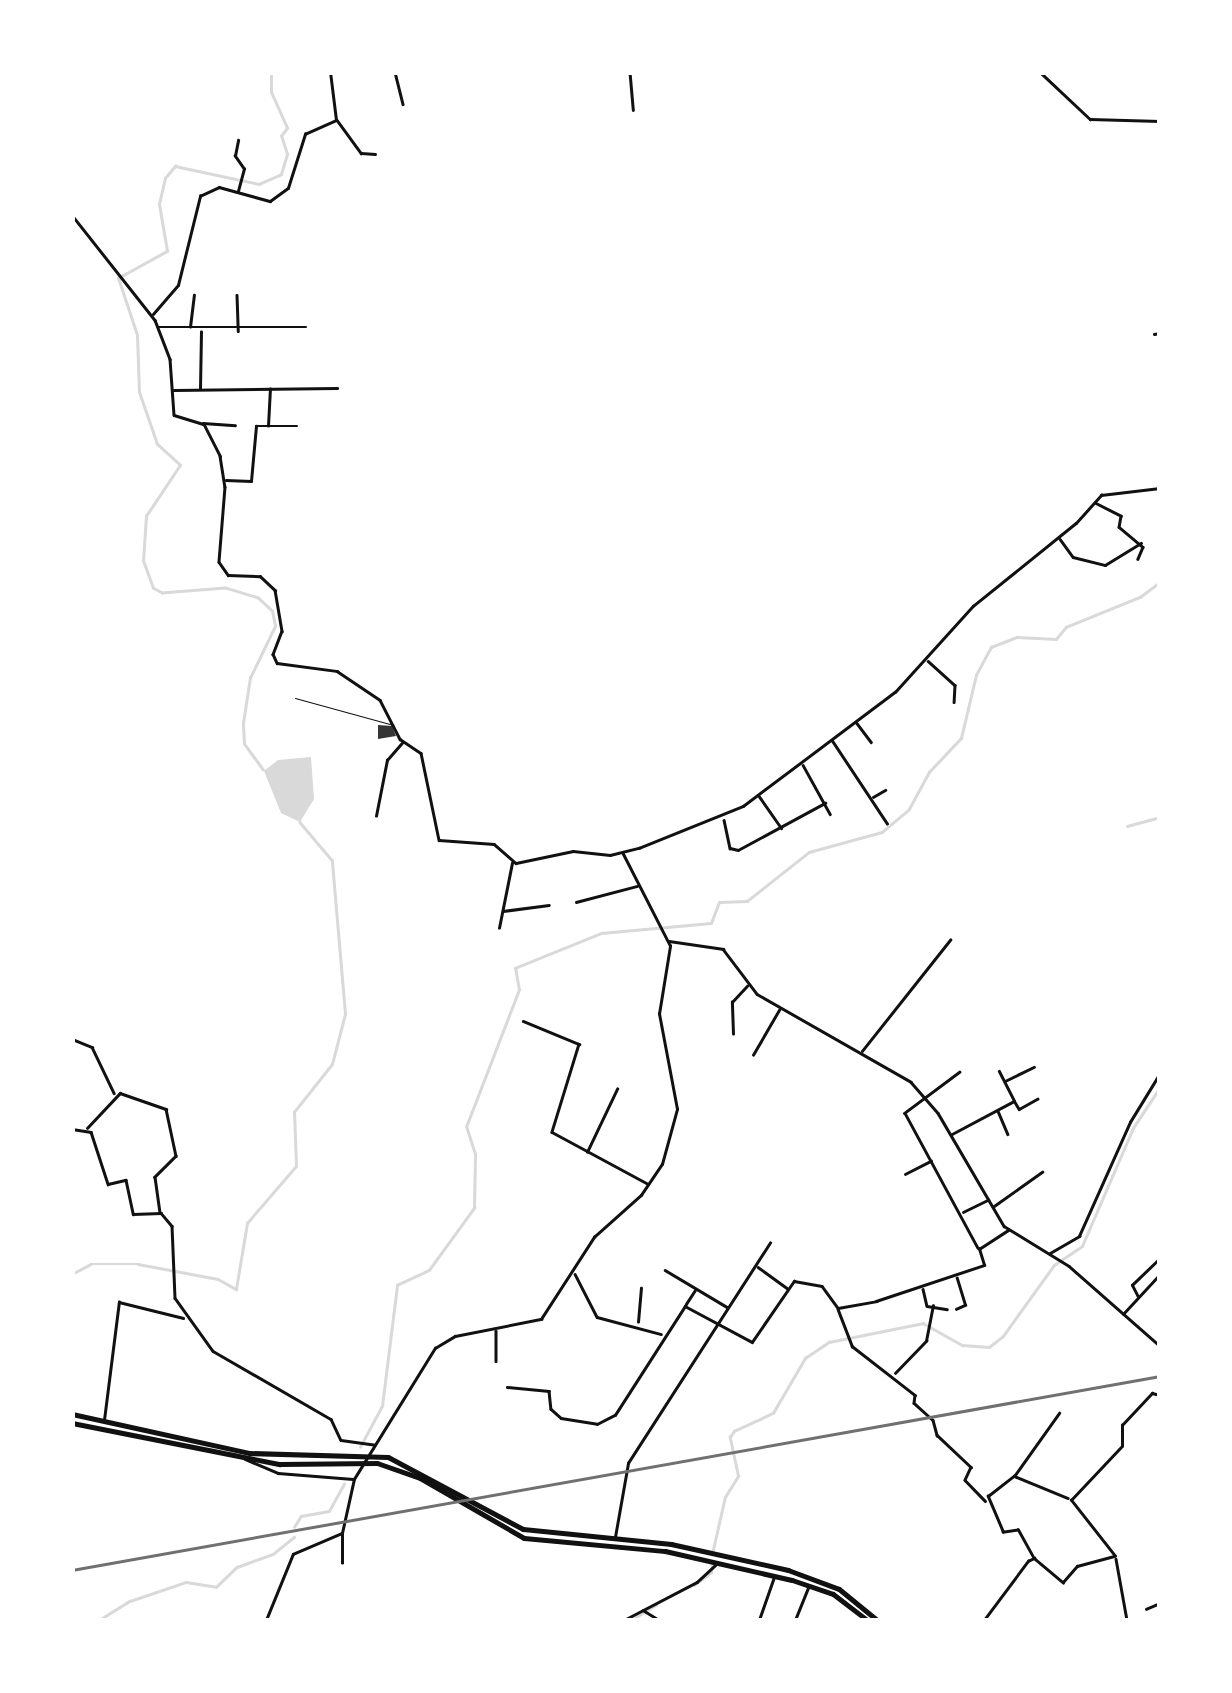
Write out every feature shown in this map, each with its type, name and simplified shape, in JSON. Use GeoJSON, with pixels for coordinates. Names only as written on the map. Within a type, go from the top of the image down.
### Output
{"type":"FeatureCollection","features":[{"type":"Feature","properties":{"kind":"main road"},"geometry":{"type":"LineString","coordinates":[[72,1414],[249,1453],[360,1453],[448,1486],[490,1513],[537,1532],[614,1537],[704,1550],[816,1578],[877,1620]]}},
{"type":"Feature","properties":{"kind":"main road"},"geometry":{"type":"LineString","coordinates":[[72,1423],[245,1460],[378,1459],[481,1517],[532,1540],[664,1552],[774,1576],[809,1585],[867,1620]]}},
{"type":"Feature","properties":{"kind":"street"},"geometry":{"type":"LineString","coordinates":[[330,72],[336,120],[362,153],[375,154]]}},
{"type":"Feature","properties":{"kind":"street"},"geometry":{"type":"LineString","coordinates":[[395,72],[403,104]]}},
{"type":"Feature","properties":{"kind":"street"},"geometry":{"type":"LineString","coordinates":[[630,72],[633,110]]}},
{"type":"Feature","properties":{"kind":"street"},"geometry":{"type":"LineString","coordinates":[[970,72],[1039,72],[1090,119],[1160,121]]}},
{"type":"Feature","properties":{"kind":"street"},"geometry":{"type":"LineString","coordinates":[[152,315],[178,285],[200,196],[216,187],[270,201],[282,195],[305,134],[336,120]]}},
{"type":"Feature","properties":{"kind":"street"},"geometry":{"type":"LineString","coordinates":[[237,192],[244,169],[235,156],[238,140]]}},
{"type":"Feature","properties":{"kind":"street"},"geometry":{"type":"LineString","coordinates":[[72,215],[152,315],[173,390],[174,415],[236,426]]}},
{"type":"Feature","properties":{"kind":"street"},"geometry":{"type":"LineString","coordinates":[[190,328],[194,294]]}},
{"type":"Feature","properties":{"kind":"street"},"geometry":{"type":"LineString","coordinates":[[237,295],[238,332]]}},
{"type":"Feature","properties":{"kind":"street"},"geometry":{"type":"LineString","coordinates":[[158,328],[238,332],[306,327]]}},
{"type":"Feature","properties":{"kind":"street"},"geometry":{"type":"LineString","coordinates":[[200,390],[202,330]]}},
{"type":"Feature","properties":{"kind":"street"},"geometry":{"type":"LineString","coordinates":[[268,426],[270,388]]}},
{"type":"Feature","properties":{"kind":"street"},"geometry":{"type":"LineString","coordinates":[[173,390],[337,388]]}},
{"type":"Feature","properties":{"kind":"street"},"geometry":{"type":"LineString","coordinates":[[202,423],[224,480],[219,562],[226,574],[260,576],[275,590],[282,631],[273,651],[277,663],[343,674],[386,706],[404,742],[421,753],[439,840],[494,844],[512,861]]}},
{"type":"Feature","properties":{"kind":"street"},"geometry":{"type":"LineString","coordinates":[[224,480],[250,482],[255,427],[297,426]]}},
{"type":"Feature","properties":{"kind":"street"},"geometry":{"type":"LineString","coordinates":[[512,861],[573,851],[623,852],[724,816],[759,796],[926,659],[972,606],[1059,538],[1108,491],[1160,488]]}},
{"type":"Feature","properties":{"kind":"street"},"geometry":{"type":"LineString","coordinates":[[1094,502],[1120,515],[1119,527],[1141,543]]}},
{"type":"Feature","properties":{"kind":"street"},"geometry":{"type":"LineString","coordinates":[[1059,538],[1073,556],[1105,566],[1141,543]]}},
{"type":"Feature","properties":{"kind":"street"},"geometry":{"type":"LineString","coordinates":[[1138,559],[1141,543]]}},
{"type":"Feature","properties":{"kind":"street"},"geometry":{"type":"LineString","coordinates":[[926,659],[955,685],[954,702]]}},
{"type":"Feature","properties":{"kind":"street"},"geometry":{"type":"LineString","coordinates":[[856,720],[871,742]]}},
{"type":"Feature","properties":{"kind":"street"},"geometry":{"type":"LineString","coordinates":[[832,739],[886,824]]}},
{"type":"Feature","properties":{"kind":"street"},"geometry":{"type":"LineString","coordinates":[[376,816],[387,760],[404,742]]}},
{"type":"Feature","properties":{"kind":"street"},"geometry":{"type":"LineString","coordinates":[[802,764],[830,814]]}},
{"type":"Feature","properties":{"kind":"street"},"geometry":{"type":"LineString","coordinates":[[871,798],[885,790]]}},
{"type":"Feature","properties":{"kind":"street"},"geometry":{"type":"LineString","coordinates":[[759,796],[782,830]]}},
{"type":"Feature","properties":{"kind":"street"},"geometry":{"type":"LineString","coordinates":[[724,816],[732,851],[782,830],[825,803]]}},
{"type":"Feature","properties":{"kind":"street"},"geometry":{"type":"LineString","coordinates":[[342,1563],[342,1514],[354,1479],[435,1348],[456,1336],[540,1318],[574,1273],[594,1237],[650,1184],[677,1110],[659,1014],[668,941],[623,852]]}},
{"type":"Feature","properties":{"kind":"street"},"geometry":{"type":"LineString","coordinates":[[499,928],[512,861]]}},
{"type":"Feature","properties":{"kind":"street"},"geometry":{"type":"LineString","coordinates":[[576,902],[638,886]]}},
{"type":"Feature","properties":{"kind":"street"},"geometry":{"type":"LineString","coordinates":[[503,910],[550,905]]}},
{"type":"Feature","properties":{"kind":"street"},"geometry":{"type":"LineString","coordinates":[[862,1052],[950,940]]}},
{"type":"Feature","properties":{"kind":"street"},"geometry":{"type":"LineString","coordinates":[[668,941],[724,949],[749,986],[780,1009],[862,1052],[927,1098],[1008,1230],[1048,1253],[1159,1345]]}},
{"type":"Feature","properties":{"kind":"street"},"geometry":{"type":"LineString","coordinates":[[733,1034],[732,1002],[749,986]]}},
{"type":"Feature","properties":{"kind":"street"},"geometry":{"type":"LineString","coordinates":[[753,1055],[780,1009]]}},
{"type":"Feature","properties":{"kind":"street"},"geometry":{"type":"LineString","coordinates":[[524,1020],[578,1042],[549,1128],[586,1154],[650,1184]]}},
{"type":"Feature","properties":{"kind":"street"},"geometry":{"type":"LineString","coordinates":[[72,1039],[92,1047],[114,1095]]}},
{"type":"Feature","properties":{"kind":"street"},"geometry":{"type":"LineString","coordinates":[[1004,1082],[1034,1067]]}},
{"type":"Feature","properties":{"kind":"street"},"geometry":{"type":"LineString","coordinates":[[838,1308],[957,1277],[984,1266],[962,1213],[906,1113],[960,1072]]}},
{"type":"Feature","properties":{"kind":"street"},"geometry":{"type":"LineString","coordinates":[[998,1072],[1019,1109],[1037,1100]]}},
{"type":"Feature","properties":{"kind":"street"},"geometry":{"type":"LineString","coordinates":[[1048,1253],[1079,1236],[1130,1122],[1160,1073]]}},
{"type":"Feature","properties":{"kind":"street"},"geometry":{"type":"LineString","coordinates":[[586,1154],[616,1090]]}},
{"type":"Feature","properties":{"kind":"street"},"geometry":{"type":"LineString","coordinates":[[72,1129],[86,1128],[114,1095],[142,1095],[168,1112],[176,1156],[155,1178],[161,1213],[174,1231],[175,1298],[186,1319],[221,1358],[331,1419],[341,1440],[375,1445]]}},
{"type":"Feature","properties":{"kind":"street"},"geometry":{"type":"LineString","coordinates":[[950,1135],[1014,1101]]}},
{"type":"Feature","properties":{"kind":"street"},"geometry":{"type":"LineString","coordinates":[[997,1109],[1008,1134]]}},
{"type":"Feature","properties":{"kind":"street"},"geometry":{"type":"LineString","coordinates":[[86,1128],[107,1183],[126,1181],[133,1214],[161,1213]]}},
{"type":"Feature","properties":{"kind":"street"},"geometry":{"type":"LineString","coordinates":[[905,1174],[932,1161]]}},
{"type":"Feature","properties":{"kind":"street"},"geometry":{"type":"LineString","coordinates":[[993,1207],[1042,1172]]}},
{"type":"Feature","properties":{"kind":"street"},"geometry":{"type":"LineString","coordinates":[[962,1213],[989,1199]]}},
{"type":"Feature","properties":{"kind":"street"},"geometry":{"type":"LineString","coordinates":[[979,1249],[1008,1230]]}},
{"type":"Feature","properties":{"kind":"street"},"geometry":{"type":"LineString","coordinates":[[614,1537],[628,1463],[770,1243]]}},
{"type":"Feature","properties":{"kind":"street"},"geometry":{"type":"LineString","coordinates":[[1138,1297],[1132,1286],[1160,1258]]}},
{"type":"Feature","properties":{"kind":"street"},"geometry":{"type":"LineString","coordinates":[[756,1265],[789,1290]]}},
{"type":"Feature","properties":{"kind":"street"},"geometry":{"type":"LineString","coordinates":[[664,1270],[728,1308]]}},
{"type":"Feature","properties":{"kind":"street"},"geometry":{"type":"LineString","coordinates":[[574,1273],[596,1317],[638,1323],[663,1334]]}},
{"type":"Feature","properties":{"kind":"street"},"geometry":{"type":"LineString","coordinates":[[1122,1315],[1160,1274]]}},
{"type":"Feature","properties":{"kind":"street"},"geometry":{"type":"LineString","coordinates":[[956,1310],[964,1305],[957,1277]]}},
{"type":"Feature","properties":{"kind":"street"},"geometry":{"type":"LineString","coordinates":[[686,1306],[752,1342],[796,1281],[818,1284],[838,1308],[852,1346],[894,1374],[916,1396],[914,1403],[933,1420],[937,1435],[971,1466],[965,1480],[986,1501],[1003,1532],[1018,1530],[1034,1558],[1063,1582],[1078,1566],[1115,1556]]}},
{"type":"Feature","properties":{"kind":"street"},"geometry":{"type":"LineString","coordinates":[[923,1286],[926,1305],[947,1309]]}},
{"type":"Feature","properties":{"kind":"street"},"geometry":{"type":"LineString","coordinates":[[638,1323],[641,1288]]}},
{"type":"Feature","properties":{"kind":"street"},"geometry":{"type":"LineString","coordinates":[[506,1387],[549,1391],[551,1410],[562,1418],[597,1424],[614,1416],[696,1288]]}},
{"type":"Feature","properties":{"kind":"street"},"geometry":{"type":"LineString","coordinates":[[104,1422],[119,1302],[186,1319]]}},
{"type":"Feature","properties":{"kind":"street"},"geometry":{"type":"LineString","coordinates":[[894,1374],[926,1340],[933,1306]]}},
{"type":"Feature","properties":{"kind":"street"},"geometry":{"type":"LineString","coordinates":[[496,1329],[496,1361]]}},
{"type":"Feature","properties":{"kind":"street"},"geometry":{"type":"LineString","coordinates":[[1070,1500],[1122,1446],[1122,1425],[1152,1392],[1160,1395]]}},
{"type":"Feature","properties":{"kind":"street"},"geometry":{"type":"LineString","coordinates":[[986,1501],[1014,1476],[1059,1413]]}},
{"type":"Feature","properties":{"kind":"street"},"geometry":{"type":"LineString","coordinates":[[245,1460],[278,1473],[354,1479]]}},
{"type":"Feature","properties":{"kind":"street"},"geometry":{"type":"LineString","coordinates":[[1014,1476],[1070,1500],[1115,1556],[1127,1620]]}},
{"type":"Feature","properties":{"kind":"street"},"geometry":{"type":"LineString","coordinates":[[266,1620],[294,1554],[342,1532]]}},
{"type":"Feature","properties":{"kind":"street"},"geometry":{"type":"LineString","coordinates":[[984,1620],[1034,1558]]}},
{"type":"Feature","properties":{"kind":"street"},"geometry":{"type":"LineString","coordinates":[[624,1620],[702,1579],[716,1564]]}},
{"type":"Feature","properties":{"kind":"street"},"geometry":{"type":"LineString","coordinates":[[758,1620],[774,1576]]}},
{"type":"Feature","properties":{"kind":"street"},"geometry":{"type":"LineString","coordinates":[[796,1620],[809,1585]]}},
{"type":"Feature","properties":{"kind":"street"},"geometry":{"type":"LineString","coordinates":[[1146,1609],[1160,1603]]}},
{"type":"Feature","properties":{"kind":"street"},"geometry":{"type":"LineString","coordinates":[[642,1609],[660,1620]]}},
{"type":"Feature","properties":{"kind":"lane"},"geometry":{"type":"LineString","coordinates":[[295,698],[393,725]]}},
{"type":"Feature","properties":{"kind":"shaded area"},"geometry":{"type":"Polygon","coordinates":[[[311,757],[314,799],[300,822],[281,813],[264,771],[278,760],[311,757]]]}},
{"type":"Feature","properties":{"kind":"building"},"geometry":{"type":"Polygon","coordinates":[[[378,725],[392,726],[396,736],[378,739],[378,725]]]}},
{"type":"Feature","properties":{"kind":"waterway"},"geometry":{"type":"LineString","coordinates":[[263,770],[244,744],[243,723],[250,678],[275,626],[272,611],[258,598],[225,588],[162,593],[153,588],[143,561],[146,516],[180,465],[157,444],[139,392],[137,335],[118,278],[167,251],[159,204],[165,178],[175,166],[259,184],[281,174],[287,154],[281,136],[287,128],[271,92],[271,72]]}},
{"type":"Feature","properties":{"kind":"waterway"},"geometry":{"type":"LineString","coordinates":[[360,1447],[382,1406],[397,1285],[429,1270],[474,1208],[475,1154],[466,1127],[519,990],[515,968],[601,933],[711,923],[719,902],[747,901],[809,852],[882,832],[909,809],[929,772],[961,738],[976,675],[991,647],[1017,637],[1056,639],[1066,627],[1140,597],[1160,582]]}},
{"type":"Feature","properties":{"kind":"waterway"},"geometry":{"type":"LineString","coordinates":[[1127,826],[1160,817]]}},
{"type":"Feature","properties":{"kind":"waterway"},"geometry":{"type":"LineString","coordinates":[[72,1274],[91,1264],[138,1264],[218,1279],[236,1289],[247,1223],[296,1166],[294,1112],[332,1064],[345,1014],[332,861],[300,823]]}},
{"type":"Feature","properties":{"kind":"waterway"},"geometry":{"type":"LineString","coordinates":[[712,1554],[725,1497],[738,1476],[730,1437],[734,1431],[773,1413],[805,1358],[829,1342],[923,1323],[962,1345],[989,1347],[1003,1336],[1054,1265],[1082,1246],[1133,1128],[1160,1087]]}},
{"type":"Feature","properties":{"kind":"waterway"},"geometry":{"type":"LineString","coordinates":[[294,1527],[301,1516],[329,1511],[344,1484]]}},
{"type":"Feature","properties":{"kind":"waterway"},"geometry":{"type":"LineString","coordinates":[[99,1620],[130,1601],[186,1582],[216,1587],[237,1567],[273,1554],[294,1537]]}},
{"type":"Feature","properties":{"kind":"waterway"},"geometry":{"type":"LineString","coordinates":[[694,1585],[711,1572],[712,1562]]}},
{"type":"Feature","properties":{"kind":"waterway"},"geometry":{"type":"LineString","coordinates":[[631,1620],[656,1605]]}},
{"type":"Feature","properties":{"kind":"railway"},"geometry":{"type":"LineString","coordinates":[[72,1570],[1160,1376]]}}]}
